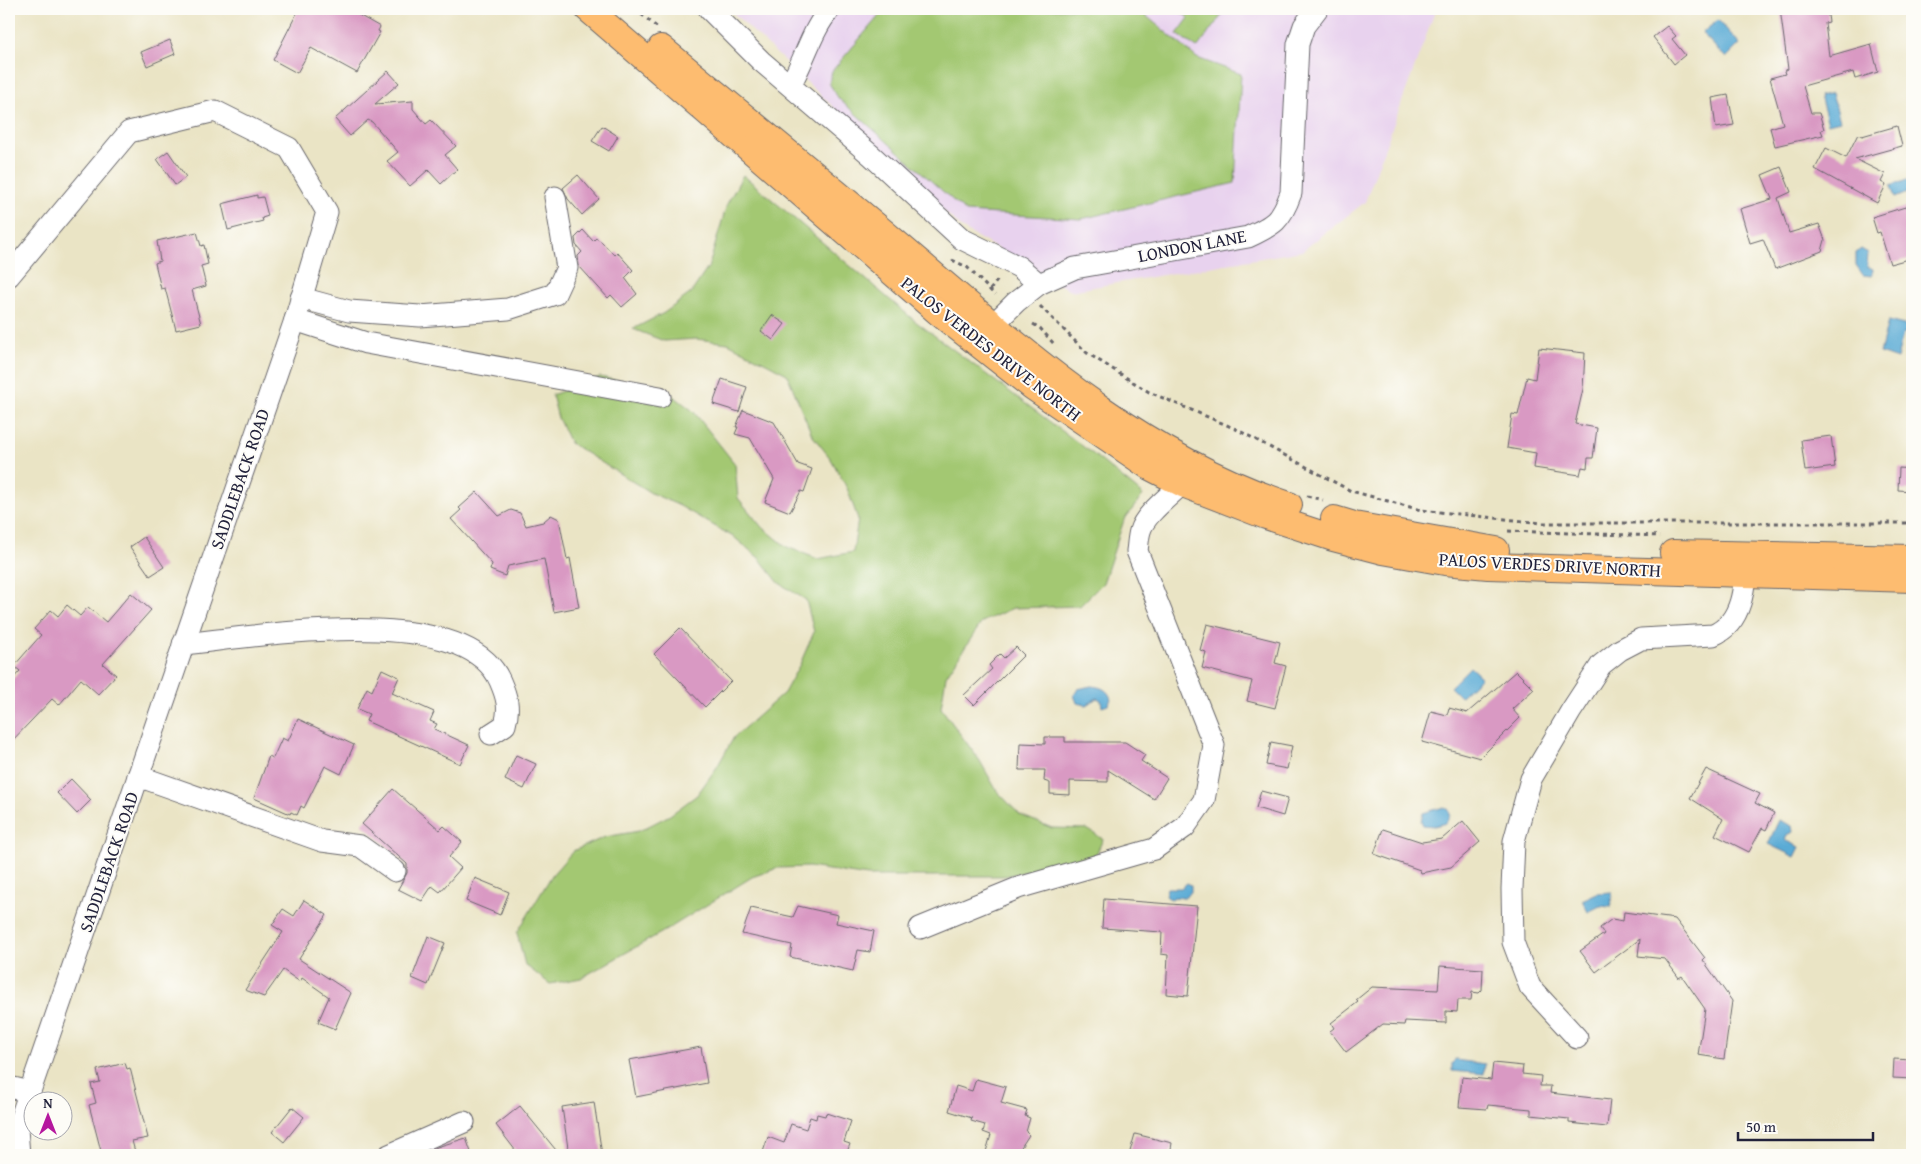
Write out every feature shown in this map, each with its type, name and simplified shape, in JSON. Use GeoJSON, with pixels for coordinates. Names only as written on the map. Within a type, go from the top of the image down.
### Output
{"type":"FeatureCollection","features":[{"type":"Feature","properties":{"kind":"main road","name":"PALOS VERDES DRIVE NORTH"},"geometry":{"type":"LineString","coordinates":[[588,9],[938,312],[1033,387],[1144,464],[1190,475]]}},
{"type":"Feature","properties":{"kind":"main road","name":"PALOS VERDES DRIVE NORTH"},"geometry":{"type":"LineString","coordinates":[[615,9],[894,240],[992,326],[1113,418],[1142,437],[1190,475],[1266,516],[1333,538],[1383,551],[1444,562],[1488,566],[1746,564],[1912,558]]}},
{"type":"Feature","properties":{"kind":"main road"},"geometry":{"type":"LineString","coordinates":[[849,233],[882,246],[964,316],[992,326],[1014,363],[1033,387]]}},
{"type":"Feature","properties":{"kind":"main road","name":"PALOS VERDES DRIVE NORTH"},"geometry":{"type":"LineString","coordinates":[[1746,564],[1912,580]]}},
{"type":"Feature","properties":{"kind":"street"},"geometry":{"type":"LineString","coordinates":[[708,9],[761,61],[872,156],[962,239],[1019,266],[1033,288]]}},
{"type":"Feature","properties":{"kind":"street"},"geometry":{"type":"LineString","coordinates":[[790,85],[801,67],[822,18],[830,9]]}},
{"type":"Feature","properties":{"kind":"street","name":"LONDON LANE"},"geometry":{"type":"LineString","coordinates":[[992,326],[1033,288],[1075,268],[1248,237],[1272,226],[1283,214],[1291,193],[1298,44],[1304,26],[1317,9]]}},
{"type":"Feature","properties":{"kind":"street","name":"SADDLEBACK ROAD"},"geometry":{"type":"LineString","coordinates":[[9,276],[129,132],[215,111],[290,148],[327,212],[295,320],[30,1092]]}},
{"type":"Feature","properties":{"kind":"street"},"geometry":{"type":"LineString","coordinates":[[301,298],[349,311],[420,316],[508,309],[555,294],[568,268],[555,197]]}},
{"type":"Feature","properties":{"kind":"street"},"geometry":{"type":"LineString","coordinates":[[295,320],[366,343],[660,397]]}},
{"type":"Feature","properties":{"kind":"street"},"geometry":{"type":"LineString","coordinates":[[920,928],[1018,888],[1154,849],[1185,827],[1204,800],[1214,745],[1137,551],[1140,530],[1159,505],[1190,475]]}},
{"type":"Feature","properties":{"kind":"street"},"geometry":{"type":"LineString","coordinates":[[1577,1038],[1530,987],[1513,942],[1512,889],[1514,841],[1531,779],[1601,665],[1620,650],[1640,638],[1713,635],[1720,632],[1738,612],[1746,564]]}},
{"type":"Feature","properties":{"kind":"street"},"geometry":{"type":"LineString","coordinates":[[184,644],[354,628],[442,638],[475,653],[496,672],[507,697],[508,712],[505,725],[491,734]]}},
{"type":"Feature","properties":{"kind":"street"},"geometry":{"type":"LineString","coordinates":[[138,776],[322,841],[360,846],[395,871]]}},
{"type":"Feature","properties":{"kind":"street"},"geometry":{"type":"LineString","coordinates":[[9,1087],[30,1092]]}},
{"type":"Feature","properties":{"kind":"street","name":"SADDLEBACK ROAD"},"geometry":{"type":"LineString","coordinates":[[15,1142],[22,1115]]}},
{"type":"Feature","properties":{"kind":"street"},"geometry":{"type":"LineString","coordinates":[[389,1155],[464,1122]]}},
{"type":"Feature","properties":{"kind":"path"},"geometry":{"type":"LineString","coordinates":[[1033,288],[1087,353],[1148,392],[1236,429],[1351,491],[1421,510],[1542,523],[1912,524]]}},
{"type":"Feature","properties":{"kind":"path"},"geometry":{"type":"LineString","coordinates":[[1033,324],[1040,328],[1059,350]]}},
{"type":"Feature","properties":{"kind":"path"},"geometry":{"type":"LineString","coordinates":[[1300,494],[1328,502]]}},
{"type":"Feature","properties":{"kind":"path"},"geometry":{"type":"LineString","coordinates":[[1507,531],[1664,536]]}},
{"type":"Feature","properties":{"kind":"shaded area"},"geometry":{"type":"Polygon","coordinates":[[[729,9],[1436,9],[1365,202],[1302,251],[1071,291],[963,229],[729,9]]]}},
{"type":"Feature","properties":{"kind":"green space"},"geometry":{"type":"Polygon","coordinates":[[[885,9],[1138,9],[1197,58],[1241,74],[1235,183],[1081,219],[966,212],[839,99],[829,83],[832,71],[885,9]]]}},
{"type":"Feature","properties":{"kind":"green space"},"geometry":{"type":"Polygon","coordinates":[[[1176,9],[1222,9],[1225,11],[1197,48],[1177,34],[1189,18],[1176,9]]]}},
{"type":"Feature","properties":{"kind":"green space"},"geometry":{"type":"Polygon","coordinates":[[[743,175],[915,321],[1093,454],[1143,495],[1124,520],[1103,583],[1080,606],[1013,608],[982,622],[946,676],[941,708],[980,761],[997,791],[1020,815],[1052,828],[1087,829],[1103,839],[1095,857],[1005,876],[868,876],[809,867],[778,868],[752,877],[668,929],[581,978],[550,984],[525,965],[517,933],[552,875],[573,851],[605,837],[639,831],[670,815],[697,795],[717,767],[734,737],[784,693],[800,664],[814,632],[806,600],[779,583],[759,558],[735,538],[680,506],[651,493],[570,443],[558,418],[552,395],[600,377],[666,390],[693,411],[735,464],[738,498],[760,525],[787,547],[818,559],[853,552],[858,519],[847,488],[831,459],[812,435],[787,374],[728,343],[696,339],[664,341],[633,329],[664,313],[691,293],[709,266],[727,204],[743,175]]]}},
{"type":"Feature","properties":{"kind":"water"},"geometry":{"type":"Polygon","coordinates":[[[1718,20],[1740,44],[1726,58],[1702,33],[1718,20]]]}},
{"type":"Feature","properties":{"kind":"water"},"geometry":{"type":"Polygon","coordinates":[[[1832,93],[1840,121],[1828,124],[1820,96],[1832,93]]]}},
{"type":"Feature","properties":{"kind":"water"},"geometry":{"type":"Polygon","coordinates":[[[1912,178],[1912,191],[1895,198],[1891,186],[1912,178]]]}},
{"type":"Feature","properties":{"kind":"water"},"geometry":{"type":"Polygon","coordinates":[[[1861,249],[1868,253],[1867,266],[1873,269],[1872,276],[1863,275],[1856,265],[1856,253],[1861,249]]]}},
{"type":"Feature","properties":{"kind":"water"},"geometry":{"type":"Polygon","coordinates":[[[1888,321],[1908,326],[1906,333],[1903,333],[1897,359],[1880,353],[1888,321]]]}},
{"type":"Feature","properties":{"kind":"water"},"geometry":{"type":"Polygon","coordinates":[[[1470,667],[1481,677],[1460,697],[1450,687],[1470,667]]]}},
{"type":"Feature","properties":{"kind":"water"},"geometry":{"type":"Polygon","coordinates":[[[1091,686],[1101,688],[1108,693],[1111,699],[1108,705],[1102,707],[1101,700],[1097,698],[1086,705],[1077,703],[1074,695],[1078,689],[1091,686]]]}},
{"type":"Feature","properties":{"kind":"water"},"geometry":{"type":"Polygon","coordinates":[[[1444,807],[1449,810],[1450,815],[1446,823],[1434,826],[1423,825],[1421,821],[1423,813],[1444,807]]]}},
{"type":"Feature","properties":{"kind":"water"},"geometry":{"type":"Polygon","coordinates":[[[1779,820],[1792,826],[1793,832],[1788,834],[1785,840],[1800,847],[1795,857],[1768,844],[1779,820]]]}},
{"type":"Feature","properties":{"kind":"water"},"geometry":{"type":"Polygon","coordinates":[[[1187,883],[1191,885],[1191,892],[1183,898],[1175,897],[1171,899],[1165,896],[1167,888],[1181,888],[1187,883]]]}},
{"type":"Feature","properties":{"kind":"water"},"geometry":{"type":"Polygon","coordinates":[[[1612,892],[1611,907],[1600,906],[1588,912],[1582,900],[1597,893],[1612,892]]]}},
{"type":"Feature","properties":{"kind":"water"},"geometry":{"type":"Polygon","coordinates":[[[1455,1060],[1485,1064],[1484,1074],[1452,1071],[1452,1063],[1455,1060]]]}},
{"type":"Feature","properties":{"kind":"building"},"geometry":{"type":"Polygon","coordinates":[[[299,9],[348,9],[380,27],[378,31],[380,32],[357,73],[311,48],[297,73],[273,60],[299,9]]]}},
{"type":"Feature","properties":{"kind":"building"},"geometry":{"type":"Polygon","coordinates":[[[1780,9],[1827,9],[1829,22],[1825,23],[1829,56],[1871,44],[1878,72],[1855,79],[1853,72],[1803,86],[1811,113],[1819,113],[1824,129],[1821,130],[1823,135],[1775,146],[1770,128],[1783,124],[1770,78],[1785,74],[1784,71],[1788,69],[1780,9]]]}},
{"type":"Feature","properties":{"kind":"building"},"geometry":{"type":"Polygon","coordinates":[[[1667,26],[1676,36],[1672,39],[1685,55],[1674,64],[1653,37],[1667,26]]]}},
{"type":"Feature","properties":{"kind":"building"},"geometry":{"type":"Polygon","coordinates":[[[170,40],[175,54],[147,66],[141,52],[170,40]]]}},
{"type":"Feature","properties":{"kind":"building"},"geometry":{"type":"Polygon","coordinates":[[[388,71],[399,83],[375,104],[413,101],[413,109],[426,124],[431,120],[456,146],[445,155],[457,169],[441,184],[428,170],[410,186],[387,161],[398,152],[372,122],[368,120],[350,136],[335,119],[388,71]]]}},
{"type":"Feature","properties":{"kind":"building"},"geometry":{"type":"Polygon","coordinates":[[[1728,95],[1734,125],[1716,128],[1712,98],[1728,95]]]}},
{"type":"Feature","properties":{"kind":"building"},"geometry":{"type":"Polygon","coordinates":[[[602,126],[618,136],[609,151],[592,141],[602,126]]]}},
{"type":"Feature","properties":{"kind":"building"},"geometry":{"type":"Polygon","coordinates":[[[1897,126],[1902,146],[1855,159],[1885,174],[1881,182],[1886,185],[1877,203],[1815,169],[1826,148],[1846,158],[1858,134],[1862,136],[1897,126]]]}},
{"type":"Feature","properties":{"kind":"building"},"geometry":{"type":"Polygon","coordinates":[[[168,151],[186,177],[175,185],[157,159],[168,151]]]}},
{"type":"Feature","properties":{"kind":"building"},"geometry":{"type":"Polygon","coordinates":[[[1781,167],[1791,192],[1778,198],[1789,233],[1819,224],[1825,240],[1822,251],[1775,269],[1763,239],[1750,243],[1740,209],[1772,199],[1762,175],[1781,167]]]}},
{"type":"Feature","properties":{"kind":"building"},"geometry":{"type":"Polygon","coordinates":[[[578,175],[599,199],[582,215],[568,199],[563,188],[578,175]]]}},
{"type":"Feature","properties":{"kind":"building"},"geometry":{"type":"Polygon","coordinates":[[[257,195],[257,198],[263,197],[268,216],[262,218],[263,221],[228,230],[222,204],[257,195]]]}},
{"type":"Feature","properties":{"kind":"building"},"geometry":{"type":"Polygon","coordinates":[[[1912,205],[1912,258],[1890,264],[1880,232],[1877,233],[1872,217],[1912,205]]]}},
{"type":"Feature","properties":{"kind":"building"},"geometry":{"type":"Polygon","coordinates":[[[583,230],[593,241],[596,238],[602,242],[614,255],[617,252],[633,270],[625,278],[637,294],[622,307],[611,295],[608,298],[579,266],[578,256],[582,252],[576,245],[575,238],[583,230]]]}},
{"type":"Feature","properties":{"kind":"building"},"geometry":{"type":"Polygon","coordinates":[[[197,232],[201,246],[204,245],[208,264],[201,266],[206,286],[192,290],[201,324],[176,330],[165,288],[161,289],[155,263],[160,261],[157,241],[197,232]]]}},
{"type":"Feature","properties":{"kind":"building"},"geometry":{"type":"Polygon","coordinates":[[[772,315],[785,324],[773,340],[761,331],[772,315]]]}},
{"type":"Feature","properties":{"kind":"building"},"geometry":{"type":"Polygon","coordinates":[[[1539,348],[1585,353],[1583,389],[1575,424],[1597,428],[1593,458],[1588,458],[1587,468],[1582,467],[1580,475],[1534,468],[1536,453],[1507,448],[1512,414],[1518,415],[1527,377],[1535,379],[1539,348]]]}},
{"type":"Feature","properties":{"kind":"building"},"geometry":{"type":"Polygon","coordinates":[[[722,379],[747,387],[739,412],[713,404],[722,379]]]}},
{"type":"Feature","properties":{"kind":"building"},"geometry":{"type":"Polygon","coordinates":[[[743,410],[774,422],[798,464],[812,469],[804,492],[801,491],[790,512],[765,502],[774,479],[750,438],[735,434],[743,410]]]}},
{"type":"Feature","properties":{"kind":"building"},"geometry":{"type":"Polygon","coordinates":[[[1831,436],[1835,467],[1805,471],[1801,440],[1831,436]]]}},
{"type":"Feature","properties":{"kind":"building"},"geometry":{"type":"Polygon","coordinates":[[[1899,468],[1912,469],[1912,491],[1898,490],[1899,468]]]}},
{"type":"Feature","properties":{"kind":"building"},"geometry":{"type":"Polygon","coordinates":[[[477,492],[499,516],[511,510],[520,513],[526,526],[543,522],[551,515],[559,519],[567,559],[570,558],[579,607],[554,612],[544,559],[508,566],[505,576],[490,570],[492,564],[451,519],[461,510],[459,508],[477,492]]]}},
{"type":"Feature","properties":{"kind":"building"},"geometry":{"type":"Polygon","coordinates":[[[144,537],[164,567],[150,576],[130,547],[144,537]]]}},
{"type":"Feature","properties":{"kind":"building"},"geometry":{"type":"Polygon","coordinates":[[[131,593],[151,610],[103,664],[116,675],[98,694],[81,679],[59,705],[52,699],[9,744],[9,683],[20,671],[14,666],[41,635],[34,629],[51,610],[58,616],[67,605],[80,616],[88,607],[106,622],[131,593]]]}},
{"type":"Feature","properties":{"kind":"building"},"geometry":{"type":"Polygon","coordinates":[[[1207,624],[1280,642],[1275,663],[1286,666],[1275,708],[1247,701],[1252,681],[1202,668],[1206,652],[1200,650],[1207,624]]]}},
{"type":"Feature","properties":{"kind":"building"},"geometry":{"type":"Polygon","coordinates":[[[680,628],[731,681],[705,707],[654,654],[680,628]]]}},
{"type":"Feature","properties":{"kind":"building"},"geometry":{"type":"Polygon","coordinates":[[[1016,647],[1024,655],[974,705],[964,695],[992,669],[989,665],[1000,654],[1004,658],[1016,647]]]}},
{"type":"Feature","properties":{"kind":"building"},"geometry":{"type":"Polygon","coordinates":[[[382,669],[399,677],[392,693],[434,712],[430,721],[437,724],[434,729],[469,745],[460,764],[366,721],[369,714],[357,709],[367,688],[372,691],[382,669]]]}},
{"type":"Feature","properties":{"kind":"building"},"geometry":{"type":"Polygon","coordinates":[[[1516,671],[1534,689],[1512,709],[1520,718],[1480,758],[1422,742],[1431,711],[1447,715],[1449,708],[1467,713],[1516,671]]]}},
{"type":"Feature","properties":{"kind":"building"},"geometry":{"type":"Polygon","coordinates":[[[298,719],[354,745],[341,774],[325,766],[304,808],[301,806],[297,815],[291,812],[290,814],[254,798],[269,756],[273,758],[282,738],[288,741],[298,719]]]}},
{"type":"Feature","properties":{"kind":"building"},"geometry":{"type":"Polygon","coordinates":[[[1045,737],[1065,737],[1065,742],[1125,742],[1145,755],[1141,761],[1167,778],[1154,799],[1108,770],[1108,782],[1070,781],[1070,795],[1050,794],[1050,783],[1044,781],[1045,770],[1019,770],[1020,743],[1045,744],[1045,737]]]}},
{"type":"Feature","properties":{"kind":"building"},"geometry":{"type":"Polygon","coordinates":[[[1271,742],[1292,746],[1287,769],[1266,765],[1271,742]]]}},
{"type":"Feature","properties":{"kind":"building"},"geometry":{"type":"Polygon","coordinates":[[[516,755],[536,764],[524,789],[505,780],[516,755]]]}},
{"type":"Feature","properties":{"kind":"building"},"geometry":{"type":"Polygon","coordinates":[[[1706,769],[1760,794],[1755,803],[1774,813],[1766,830],[1762,828],[1749,852],[1715,835],[1723,819],[1690,798],[1706,769]]]}},
{"type":"Feature","properties":{"kind":"building"},"geometry":{"type":"Polygon","coordinates":[[[71,779],[91,800],[77,814],[57,793],[71,779]]]}},
{"type":"Feature","properties":{"kind":"building"},"geometry":{"type":"Polygon","coordinates":[[[393,789],[440,830],[444,826],[462,842],[449,857],[461,868],[440,892],[432,886],[422,901],[398,889],[407,873],[407,864],[362,824],[393,789]]]}},
{"type":"Feature","properties":{"kind":"building"},"geometry":{"type":"Polygon","coordinates":[[[1261,791],[1288,798],[1283,816],[1256,808],[1261,791]]]}},
{"type":"Feature","properties":{"kind":"building"},"geometry":{"type":"Polygon","coordinates":[[[1463,821],[1480,842],[1451,867],[1421,873],[1420,870],[1374,854],[1383,829],[1422,842],[1442,839],[1463,821]]]}},
{"type":"Feature","properties":{"kind":"building"},"geometry":{"type":"Polygon","coordinates":[[[475,878],[509,892],[500,915],[466,901],[475,878]]]}},
{"type":"Feature","properties":{"kind":"building"},"geometry":{"type":"Polygon","coordinates":[[[1104,899],[1197,906],[1188,996],[1166,994],[1168,955],[1161,954],[1162,932],[1102,928],[1104,899]]]}},
{"type":"Feature","properties":{"kind":"building"},"geometry":{"type":"Polygon","coordinates":[[[304,900],[327,915],[299,959],[351,993],[335,1029],[318,1022],[329,997],[302,978],[300,982],[283,970],[264,997],[245,990],[283,932],[272,925],[283,909],[294,916],[304,900]]]}},
{"type":"Feature","properties":{"kind":"building"},"geometry":{"type":"Polygon","coordinates":[[[798,906],[838,915],[836,923],[874,931],[870,952],[858,950],[853,971],[790,957],[792,945],[742,934],[751,908],[793,917],[798,906]]]}},
{"type":"Feature","properties":{"kind":"building"},"geometry":{"type":"Polygon","coordinates":[[[1624,912],[1675,919],[1705,958],[1703,960],[1732,1001],[1724,1059],[1698,1055],[1705,1009],[1682,976],[1679,978],[1665,959],[1638,956],[1640,939],[1596,972],[1580,951],[1604,934],[1600,928],[1612,919],[1623,921],[1624,912]]]}},
{"type":"Feature","properties":{"kind":"building"},"geometry":{"type":"Polygon","coordinates":[[[428,936],[445,943],[428,985],[412,978],[428,936]]]}},
{"type":"Feature","properties":{"kind":"building"},"geometry":{"type":"Polygon","coordinates":[[[1440,966],[1483,969],[1482,990],[1479,993],[1472,992],[1471,1000],[1458,1000],[1457,1012],[1446,1011],[1446,1023],[1405,1021],[1404,1025],[1383,1024],[1346,1052],[1330,1031],[1334,1028],[1331,1023],[1358,1002],[1356,1000],[1372,987],[1438,990],[1440,966]]]}},
{"type":"Feature","properties":{"kind":"building"},"geometry":{"type":"Polygon","coordinates":[[[701,1047],[707,1083],[636,1097],[629,1060],[701,1047]]]}},
{"type":"Feature","properties":{"kind":"building"},"geometry":{"type":"Polygon","coordinates":[[[1894,1059],[1912,1060],[1912,1079],[1893,1078],[1894,1059]]]}},
{"type":"Feature","properties":{"kind":"building"},"geometry":{"type":"Polygon","coordinates":[[[125,1063],[127,1069],[130,1068],[148,1138],[132,1141],[136,1155],[102,1155],[89,1105],[96,1103],[91,1084],[100,1082],[97,1070],[125,1063]]]}},
{"type":"Feature","properties":{"kind":"building"},"geometry":{"type":"Polygon","coordinates":[[[1493,1063],[1523,1066],[1522,1074],[1541,1076],[1540,1086],[1551,1086],[1550,1093],[1610,1100],[1607,1127],[1569,1123],[1569,1119],[1531,1115],[1531,1109],[1488,1105],[1487,1109],[1459,1107],[1462,1077],[1491,1080],[1493,1063]]]}},
{"type":"Feature","properties":{"kind":"building"},"geometry":{"type":"Polygon","coordinates":[[[976,1079],[1006,1087],[1001,1103],[1027,1110],[1025,1116],[1030,1118],[1026,1132],[1029,1135],[1016,1155],[985,1155],[991,1135],[983,1132],[985,1125],[971,1121],[972,1118],[949,1111],[956,1086],[972,1091],[976,1079]]]}},
{"type":"Feature","properties":{"kind":"building"},"geometry":{"type":"Polygon","coordinates":[[[594,1102],[602,1155],[569,1155],[562,1107],[594,1102]]]}},
{"type":"Feature","properties":{"kind":"building"},"geometry":{"type":"Polygon","coordinates":[[[520,1106],[560,1155],[519,1155],[496,1125],[520,1106]]]}},
{"type":"Feature","properties":{"kind":"building"},"geometry":{"type":"Polygon","coordinates":[[[292,1107],[304,1117],[284,1142],[272,1132],[292,1107]]]}},
{"type":"Feature","properties":{"kind":"building"},"geometry":{"type":"Polygon","coordinates":[[[826,1113],[851,1121],[844,1142],[850,1144],[846,1155],[762,1155],[768,1137],[784,1143],[791,1124],[806,1129],[810,1117],[816,1119],[817,1114],[825,1116],[826,1113]]]}},
{"type":"Feature","properties":{"kind":"building"},"geometry":{"type":"Polygon","coordinates":[[[1135,1134],[1172,1143],[1170,1155],[1129,1155],[1135,1134]]]}},
{"type":"Feature","properties":{"kind":"building"},"geometry":{"type":"Polygon","coordinates":[[[466,1138],[472,1155],[422,1155],[437,1147],[466,1138]]]}}]}
